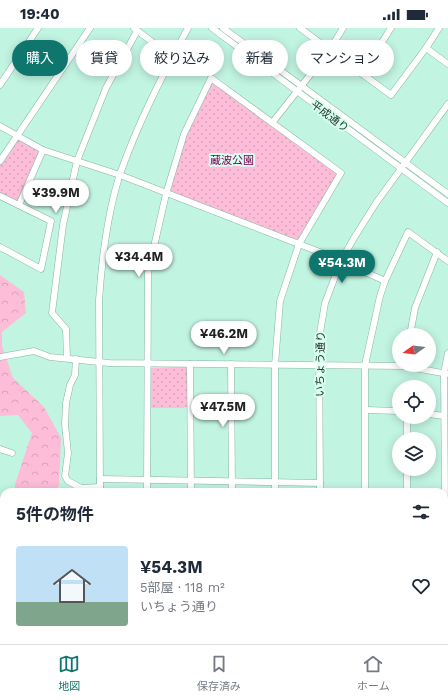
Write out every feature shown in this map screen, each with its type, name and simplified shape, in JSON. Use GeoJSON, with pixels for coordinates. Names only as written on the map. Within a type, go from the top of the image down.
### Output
{"type":"FeatureCollection","features":[{"type":"Feature","properties":{"kind":"street"},"geometry":{"type":"LineString","coordinates":[[0,85],[38,28]]}},
{"type":"Feature","properties":{"kind":"street"},"geometry":{"type":"LineString","coordinates":[[0,161],[90,28]]}},
{"type":"Feature","properties":{"kind":"street"},"geometry":{"type":"LineString","coordinates":[[181,40],[188,28]]}},
{"type":"Feature","properties":{"kind":"street","name":"平成通り"},"geometry":{"type":"LineString","coordinates":[[212,28],[402,168],[448,204]]}},
{"type":"Feature","properties":{"kind":"street","name":"平成通り"},"geometry":{"type":"LineString","coordinates":[[223,28],[448,194]]}},
{"type":"Feature","properties":{"kind":"street"},"geometry":{"type":"LineString","coordinates":[[300,28],[315,40]]}},
{"type":"Feature","properties":{"kind":"street"},"geometry":{"type":"LineString","coordinates":[[336,40],[343,28]]}},
{"type":"Feature","properties":{"kind":"street"},"geometry":{"type":"LineString","coordinates":[[383,40],[390,28]]}},
{"type":"Feature","properties":{"kind":"street"},"geometry":{"type":"LineString","coordinates":[[365,76],[391,95],[439,28]]}},
{"type":"Feature","properties":{"kind":"street"},"geometry":{"type":"LineString","coordinates":[[67,358],[66,329],[52,313],[63,225],[77,162],[106,88],[136,29],[150,40]]}},
{"type":"Feature","properties":{"kind":"street"},"geometry":{"type":"LineString","coordinates":[[426,48],[448,64]]}},
{"type":"Feature","properties":{"kind":"street"},"geometry":{"type":"LineString","coordinates":[[100,488],[98,330],[101,271],[110,212],[120,175],[142,118],[163,76]]}},
{"type":"Feature","properties":{"kind":"street"},"geometry":{"type":"LineString","coordinates":[[272,123],[296,90],[308,76]]}},
{"type":"Feature","properties":{"kind":"street"},"geometry":{"type":"LineString","coordinates":[[147,488],[148,273],[166,194],[184,134],[211,78],[341,173],[299,244],[280,301],[275,365],[275,488]]}},
{"type":"Feature","properties":{"kind":"street","name":"いちょう通り"},"geometry":{"type":"LineString","coordinates":[[320,488],[319,339],[322,317],[341,260],[376,203],[448,104]]}},
{"type":"Feature","properties":{"kind":"street"},"geometry":{"type":"LineString","coordinates":[[0,126],[43,150],[120,175],[166,194],[341,260],[385,281]]}},
{"type":"Feature","properties":{"kind":"street"},"geometry":{"type":"LineString","coordinates":[[19,205],[43,150]]}},
{"type":"Feature","properties":{"kind":"street"},"geometry":{"type":"LineString","coordinates":[[0,196],[51,221],[41,269],[0,247]]}},
{"type":"Feature","properties":{"kind":"street"},"geometry":{"type":"LineString","coordinates":[[365,488],[365,365],[380,296],[385,281],[408,232],[448,261]]}},
{"type":"Feature","properties":{"kind":"street"},"geometry":{"type":"LineString","coordinates":[[411,328],[415,308],[437,252]]}},
{"type":"Feature","properties":{"kind":"street"},"geometry":{"type":"LineString","coordinates":[[0,357],[34,351],[50,357],[99,362],[147,364],[392,365]]}},
{"type":"Feature","properties":{"kind":"street"},"geometry":{"type":"LineString","coordinates":[[446,488],[444,416],[448,353]]}},
{"type":"Feature","properties":{"kind":"street"},"geometry":{"type":"LineString","coordinates":[[76,359],[75,375],[69,390],[66,404],[65,424],[68,453],[65,476],[68,481],[82,488]]}},
{"type":"Feature","properties":{"kind":"street"},"geometry":{"type":"LineString","coordinates":[[190,364],[191,488]]}},
{"type":"Feature","properties":{"kind":"street"},"geometry":{"type":"LineString","coordinates":[[231,364],[232,488]]}},
{"type":"Feature","properties":{"kind":"street"},"geometry":{"type":"LineString","coordinates":[[436,372],[446,374]]}},
{"type":"Feature","properties":{"kind":"street"},"geometry":{"type":"LineString","coordinates":[[366,410],[392,411]]}},
{"type":"Feature","properties":{"kind":"street"},"geometry":{"type":"LineString","coordinates":[[436,415],[444,416]]}},
{"type":"Feature","properties":{"kind":"street"},"geometry":{"type":"LineString","coordinates":[[0,449],[12,452]]}},
{"type":"Feature","properties":{"kind":"street"},"geometry":{"type":"LineString","coordinates":[[407,476],[407,488]]}},
{"type":"Feature","properties":{"kind":"street"},"geometry":{"type":"LineString","coordinates":[[100,479],[320,483]]}},
{"type":"Feature","properties":{"kind":"green space","name":"蔵波公園"},"geometry":{"type":"Polygon","coordinates":[[[211,78],[341,173],[300,238],[293,239],[166,194],[184,134],[211,78]]]}},
{"type":"Feature","properties":{"kind":"green space"},"geometry":{"type":"Polygon","coordinates":[[[16,137],[43,150],[19,205],[0,196],[0,161],[16,137]]]}},
{"type":"Feature","properties":{"kind":"green space"},"geometry":{"type":"Polygon","coordinates":[[[0,275],[24,292],[26,313],[2,332],[2,346],[13,378],[44,407],[61,438],[59,485],[57,488],[15,488],[32,433],[18,415],[0,416],[0,275]]]}},
{"type":"Feature","properties":{"kind":"green space"},"geometry":{"type":"Polygon","coordinates":[[[185,367],[187,369],[188,406],[184,408],[151,408],[149,406],[148,372],[151,368],[185,367]]]}}]}
